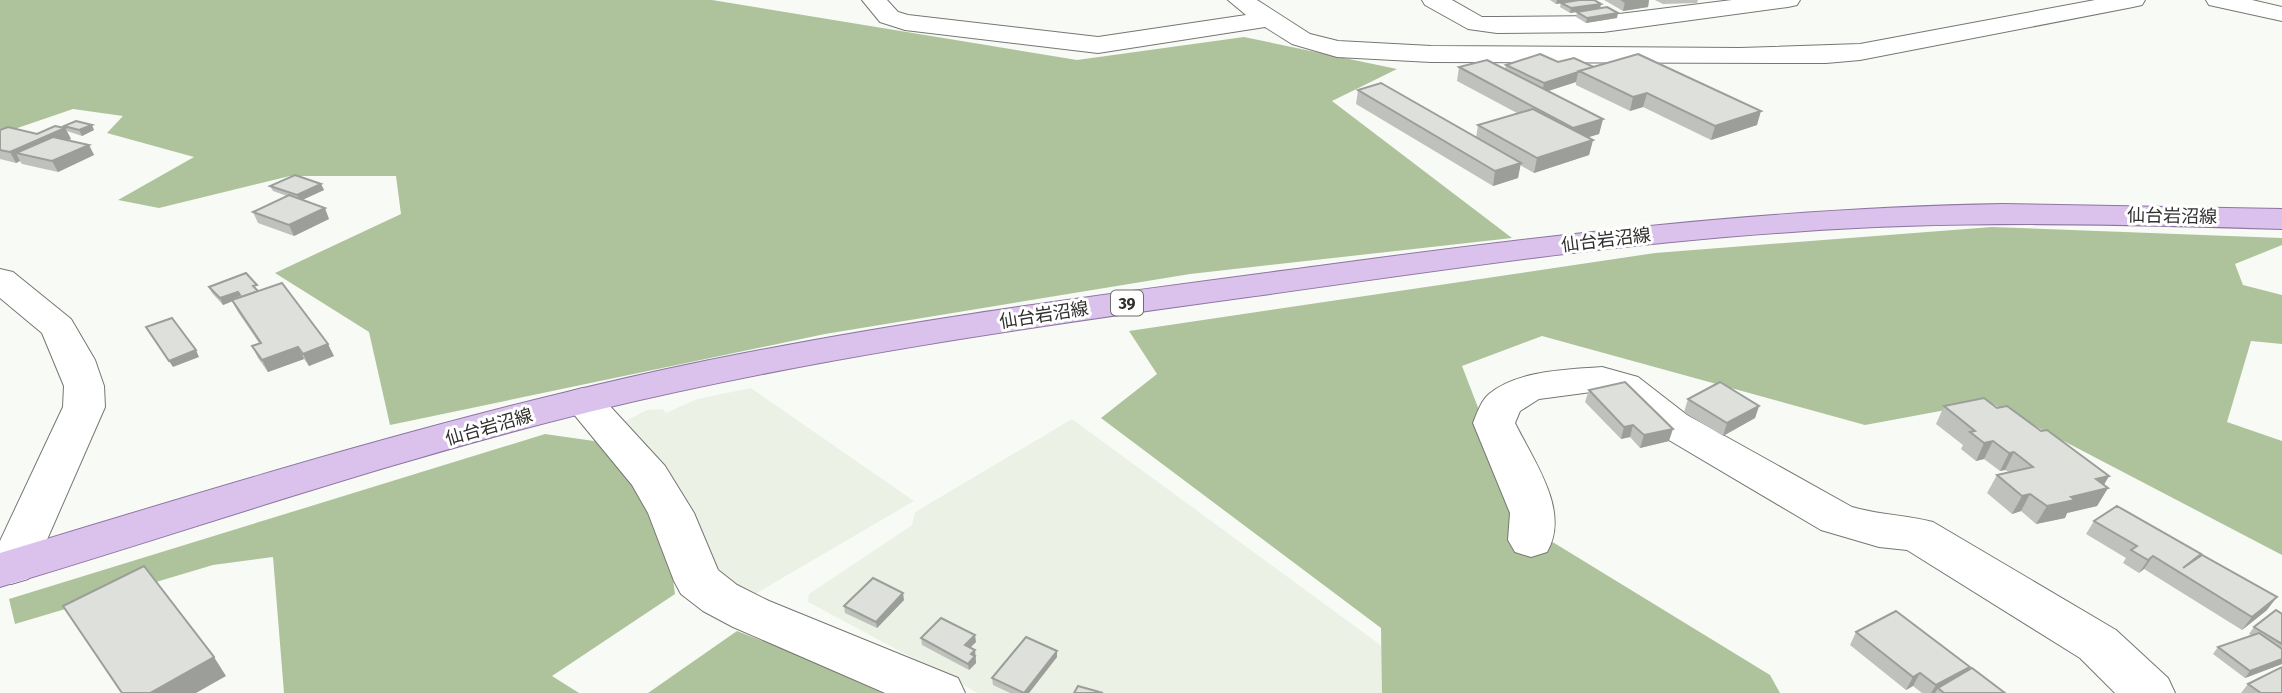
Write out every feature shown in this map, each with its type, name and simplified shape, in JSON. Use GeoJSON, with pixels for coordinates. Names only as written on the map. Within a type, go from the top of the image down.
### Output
{"type":"FeatureCollection","features":[{"type":"Feature","properties":{"kind":"main road","name":"仙台岩沼線"},"geometry":{"type":"LineString","coordinates":[[6,568],[311,477],[583,401],[776,359],[1045,314],[1739,226],[1916,217],[2159,216],[2282,219]]}},
{"type":"Feature","properties":{"kind":"street"},"geometry":{"type":"LineString","coordinates":[[874,0],[889,17],[905,22],[1098,46],[1268,19]]}},
{"type":"Feature","properties":{"kind":"street"},"geometry":{"type":"LineString","coordinates":[[1240,0],[1313,45],[1357,51],[1472,55],[1800,56],[1860,52],[2133,0]]}},
{"type":"Feature","properties":{"kind":"street"},"geometry":{"type":"LineString","coordinates":[[1434,0],[1477,24],[1497,25],[1603,24],[1788,0]]}},
{"type":"Feature","properties":{"kind":"street"},"geometry":{"type":"LineString","coordinates":[[2218,0],[2282,14]]}},
{"type":"Feature","properties":{"kind":"street"},"geometry":{"type":"LineString","coordinates":[[0,280],[58,327],[75,360],[84,386],[84,407],[69,444],[6,568]]}},
{"type":"Feature","properties":{"kind":"street"},"geometry":{"type":"LineString","coordinates":[[1531,540],[1533,513],[1520,476],[1494,424],[1502,404],[1534,387],[1602,379],[1624,386],[1672,424],[1802,501],[1838,519],[1879,531],[1917,534],[2098,644],[2148,693]]}},
{"type":"Feature","properties":{"kind":"street"},"geometry":{"type":"LineString","coordinates":[[583,401],[649,476],[671,513],[698,581],[720,598],[751,614],[939,693]]}},
{"type":"Feature","properties":{"kind":"shaded area"},"geometry":{"type":"Polygon","coordinates":[[[751,388],[914,501],[740,603],[709,574],[619,424],[647,410],[663,409],[666,413],[697,399],[751,388]]]}},
{"type":"Feature","properties":{"kind":"shaded area"},"geometry":{"type":"Polygon","coordinates":[[[1072,419],[1446,693],[978,693],[808,602],[809,594],[912,525],[915,512],[1072,419]]]}},
{"type":"Feature","properties":{"kind":"green space"},"geometry":{"type":"Polygon","coordinates":[[[0,0],[712,0],[1077,60],[1244,37],[1397,69],[1332,101],[1512,238],[1190,274],[825,334],[390,425],[369,332],[275,273],[401,214],[396,176],[290,176],[159,208],[118,200],[194,157],[107,133],[123,116],[73,109],[0,134],[0,0]]]}},
{"type":"Feature","properties":{"kind":"green space"},"geometry":{"type":"Polygon","coordinates":[[[1992,227],[2282,238],[2282,245],[2235,264],[2243,285],[2282,295],[2282,344],[2251,341],[2227,422],[2282,441],[2282,555],[1989,402],[1865,425],[1542,336],[1462,366],[1523,524],[1770,675],[1780,693],[1382,693],[1381,628],[1101,418],[1157,374],[1129,331],[1655,253],[1992,227]]]}},
{"type":"Feature","properties":{"kind":"green space"},"geometry":{"type":"Polygon","coordinates":[[[545,434],[615,444],[664,513],[675,594],[552,676],[579,693],[284,693],[273,557],[213,565],[15,624],[9,599],[545,434]]]}},
{"type":"Feature","properties":{"kind":"green space"},"geometry":{"type":"Polygon","coordinates":[[[737,631],[898,693],[648,693],[737,631]]]}},
{"type":"Feature","properties":{"kind":"building"},"geometry":{"type":"Polygon","coordinates":[[[1594,0],[1601,4],[1571,8],[1561,3],[1594,0]]]}},
{"type":"Feature","properties":{"kind":"building"},"geometry":{"type":"Polygon","coordinates":[[[1607,7],[1618,13],[1587,18],[1577,12],[1607,7]]]}},
{"type":"Feature","properties":{"kind":"building"},"geometry":{"type":"Polygon","coordinates":[[[1540,54],[1558,62],[1574,58],[1594,67],[1544,83],[1506,65],[1540,54]]]}},
{"type":"Feature","properties":{"kind":"building"},"geometry":{"type":"Polygon","coordinates":[[[1638,54],[1761,111],[1715,126],[1647,93],[1633,97],[1579,71],[1638,54]]]}},
{"type":"Feature","properties":{"kind":"building"},"geometry":{"type":"Polygon","coordinates":[[[1487,60],[1603,119],[1573,128],[1459,67],[1487,60]]]}},
{"type":"Feature","properties":{"kind":"building"},"geometry":{"type":"Polygon","coordinates":[[[1381,83],[1521,163],[1495,171],[1358,90],[1381,83]]]}},
{"type":"Feature","properties":{"kind":"building"},"geometry":{"type":"Polygon","coordinates":[[[1533,109],[1593,140],[1537,158],[1478,125],[1533,109]]]}},
{"type":"Feature","properties":{"kind":"building"},"geometry":{"type":"Polygon","coordinates":[[[76,121],[92,125],[79,130],[64,126],[76,121]]]}},
{"type":"Feature","properties":{"kind":"building"},"geometry":{"type":"Polygon","coordinates":[[[55,126],[65,128],[10,152],[0,150],[0,130],[8,127],[37,134],[55,126]]]}},
{"type":"Feature","properties":{"kind":"building"},"geometry":{"type":"Polygon","coordinates":[[[53,137],[89,145],[52,161],[16,153],[53,137]]]}},
{"type":"Feature","properties":{"kind":"building"},"geometry":{"type":"Polygon","coordinates":[[[295,175],[321,184],[297,195],[270,186],[295,175]]]}},
{"type":"Feature","properties":{"kind":"building"},"geometry":{"type":"Polygon","coordinates":[[[289,195],[325,208],[289,225],[253,212],[289,195]]]}},
{"type":"Feature","properties":{"kind":"building"},"geometry":{"type":"Polygon","coordinates":[[[246,273],[257,285],[253,286],[258,291],[233,300],[232,298],[240,295],[238,292],[220,298],[209,287],[246,273]]]}},
{"type":"Feature","properties":{"kind":"building"},"geometry":{"type":"Polygon","coordinates":[[[282,283],[328,344],[303,354],[298,347],[262,360],[252,346],[261,343],[232,300],[282,283]]]}},
{"type":"Feature","properties":{"kind":"building"},"geometry":{"type":"Polygon","coordinates":[[[172,318],[196,350],[169,361],[146,327],[172,318]]]}},
{"type":"Feature","properties":{"kind":"building"},"geometry":{"type":"Polygon","coordinates":[[[1625,382],[1673,429],[1644,435],[1633,425],[1624,427],[1589,390],[1625,382]]]}},
{"type":"Feature","properties":{"kind":"building"},"geometry":{"type":"Polygon","coordinates":[[[1720,382],[1759,406],[1727,423],[1688,399],[1720,382]]]}},
{"type":"Feature","properties":{"kind":"building"},"geometry":{"type":"Polygon","coordinates":[[[1984,398],[1997,408],[2007,406],[2041,431],[2047,430],[2109,476],[2096,479],[2108,488],[2071,497],[2075,500],[2047,506],[2030,494],[2022,496],[1997,475],[2033,467],[2014,452],[2009,453],[1993,441],[1984,443],[1970,432],[1975,431],[1944,406],[1984,398]]]}},
{"type":"Feature","properties":{"kind":"building"},"geometry":{"type":"Polygon","coordinates":[[[2117,506],[2201,554],[2183,568],[2202,555],[2277,597],[2252,617],[2153,556],[2148,560],[2131,550],[2137,546],[2094,521],[2117,506]]]}},
{"type":"Feature","properties":{"kind":"building"},"geometry":{"type":"Polygon","coordinates":[[[144,566],[214,657],[150,693],[122,693],[63,606],[144,566]]]}},
{"type":"Feature","properties":{"kind":"building"},"geometry":{"type":"Polygon","coordinates":[[[873,578],[903,593],[876,622],[844,606],[873,578]]]}},
{"type":"Feature","properties":{"kind":"building"},"geometry":{"type":"Polygon","coordinates":[[[2276,610],[2282,614],[2282,644],[2254,627],[2276,610]]]}},
{"type":"Feature","properties":{"kind":"building"},"geometry":{"type":"Polygon","coordinates":[[[1896,611],[1970,667],[1936,685],[1920,673],[1913,677],[1856,632],[1896,611]]]}},
{"type":"Feature","properties":{"kind":"building"},"geometry":{"type":"Polygon","coordinates":[[[941,618],[975,635],[965,645],[975,650],[971,654],[975,656],[968,664],[921,638],[941,618]]]}},
{"type":"Feature","properties":{"kind":"building"},"geometry":{"type":"Polygon","coordinates":[[[2259,633],[2282,649],[2282,659],[2250,671],[2218,647],[2259,633]]]}},
{"type":"Feature","properties":{"kind":"building"},"geometry":{"type":"Polygon","coordinates":[[[1026,637],[1057,651],[1024,693],[992,678],[1026,637]]]}},
{"type":"Feature","properties":{"kind":"building"},"geometry":{"type":"Polygon","coordinates":[[[2282,667],[2282,693],[2261,693],[2248,684],[2282,667]]]}},
{"type":"Feature","properties":{"kind":"building"},"geometry":{"type":"Polygon","coordinates":[[[1972,668],[2005,693],[1944,693],[1938,688],[1972,668]]]}},
{"type":"Feature","properties":{"kind":"building"},"geometry":{"type":"Polygon","coordinates":[[[1078,686],[1103,693],[1074,693],[1078,686]]]}}]}
